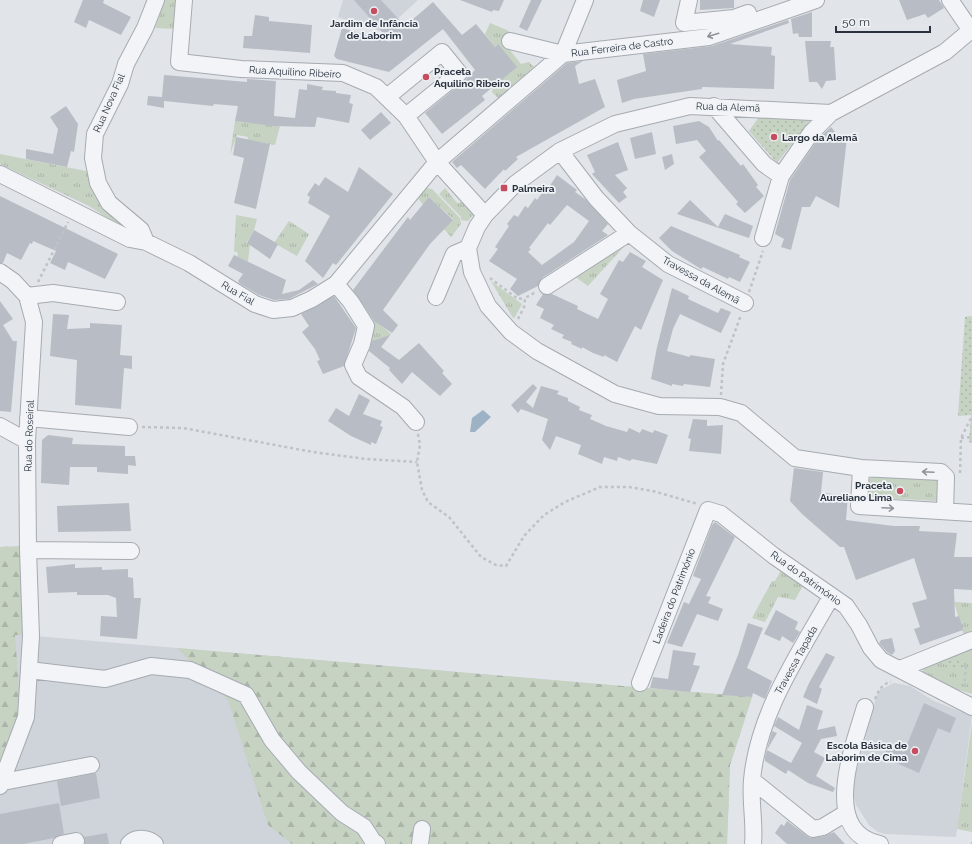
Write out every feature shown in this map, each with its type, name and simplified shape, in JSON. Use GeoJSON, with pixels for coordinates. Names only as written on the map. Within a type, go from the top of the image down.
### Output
{"type":"FeatureCollection","features":[{"type":"Feature","properties":{"kind":"street","name":"Rua Nova Fial"},"geometry":{"type":"LineString","coordinates":[[146,242],[141,230],[109,203],[98,183],[93,158],[95,134],[120,84],[126,64],[156,0]]}},
{"type":"Feature","properties":{"kind":"street","name":"Rua Aquilino Ribeiro"},"geometry":{"type":"LineString","coordinates":[[184,0],[179,62],[242,69],[343,73],[376,87],[406,116],[437,162],[485,215]]}},
{"type":"Feature","properties":{"kind":"street"},"geometry":{"type":"LineString","coordinates":[[510,40],[563,54],[584,0]]}},
{"type":"Feature","properties":{"kind":"street"},"geometry":{"type":"LineString","coordinates":[[689,0],[684,23],[734,18],[785,0]]}},
{"type":"Feature","properties":{"kind":"street","name":"Rua Ferreira de Castro"},"geometry":{"type":"LineString","coordinates":[[437,162],[563,54],[708,37],[816,0]]}},
{"type":"Feature","properties":{"kind":"street"},"geometry":{"type":"LineString","coordinates":[[763,238],[781,176],[811,133],[831,113],[945,52],[971,32],[950,0]]}},
{"type":"Feature","properties":{"kind":"street"},"geometry":{"type":"LineString","coordinates":[[387,96],[442,52],[459,73],[406,116]]}},
{"type":"Feature","properties":{"kind":"street","name":"Rua da Alemã"},"geometry":{"type":"LineString","coordinates":[[468,248],[477,227],[485,215],[515,184],[560,151],[615,124],[690,106],[831,113]]}},
{"type":"Feature","properties":{"kind":"street"},"geometry":{"type":"LineString","coordinates":[[714,106],[764,164],[781,176]]}},
{"type":"Feature","properties":{"kind":"street","name":"Travessa da Alemã"},"geometry":{"type":"LineString","coordinates":[[560,151],[596,198],[629,233],[668,264],[745,303]]}},
{"type":"Feature","properties":{"kind":"street","name":"Rua Fial"},"geometry":{"type":"LineString","coordinates":[[0,174],[130,239],[146,242],[189,263],[255,304],[273,310],[292,308],[312,299],[336,284],[437,162]]}},
{"type":"Feature","properties":{"kind":"street"},"geometry":{"type":"LineString","coordinates":[[547,286],[629,233]]}},
{"type":"Feature","properties":{"kind":"street"},"geometry":{"type":"LineString","coordinates":[[436,297],[454,254],[468,248],[472,272],[488,306],[511,332],[537,351],[615,394],[659,406],[720,407],[741,413],[795,458],[861,468],[941,472],[946,477],[945,511]]}},
{"type":"Feature","properties":{"kind":"street","name":"Rua do Roseiral"},"geometry":{"type":"LineString","coordinates":[[0,272],[13,281],[27,296],[34,322],[27,441],[28,550],[31,614],[26,717],[1,784]]}},
{"type":"Feature","properties":{"kind":"street"},"geometry":{"type":"LineString","coordinates":[[336,284],[351,302],[366,326],[362,344],[353,365],[360,377],[403,407],[416,422]]}},
{"type":"Feature","properties":{"kind":"street"},"geometry":{"type":"LineString","coordinates":[[27,296],[53,293],[117,302]]}},
{"type":"Feature","properties":{"kind":"street"},"geometry":{"type":"LineString","coordinates":[[28,418],[129,427]]}},
{"type":"Feature","properties":{"kind":"street"},"geometry":{"type":"LineString","coordinates":[[0,426],[27,441]]}},
{"type":"Feature","properties":{"kind":"street"},"geometry":{"type":"LineString","coordinates":[[861,468],[859,506],[972,513]]}},
{"type":"Feature","properties":{"kind":"street","name":"Rua do Património"},"geometry":{"type":"LineString","coordinates":[[708,510],[721,514],[774,556],[846,606],[859,625],[871,648],[897,675],[922,682],[972,707]]}},
{"type":"Feature","properties":{"kind":"street","name":"Ladeira do Património"},"geometry":{"type":"LineString","coordinates":[[640,682],[708,510]]}},
{"type":"Feature","properties":{"kind":"street"},"geometry":{"type":"LineString","coordinates":[[28,550],[131,551]]}},
{"type":"Feature","properties":{"kind":"street","name":"Travessa Tapada"},"geometry":{"type":"LineString","coordinates":[[753,844],[752,780],[760,740],[776,695],[831,597]]}},
{"type":"Feature","properties":{"kind":"street"},"geometry":{"type":"LineString","coordinates":[[897,675],[972,640]]}},
{"type":"Feature","properties":{"kind":"street"},"geometry":{"type":"LineString","coordinates":[[29,670],[105,680],[151,666],[190,670],[246,695],[272,740],[299,772],[342,813],[364,826],[373,841],[377,844]]}},
{"type":"Feature","properties":{"kind":"street"},"geometry":{"type":"LineString","coordinates":[[865,707],[852,754],[844,795],[846,813],[859,833],[872,843]]}},
{"type":"Feature","properties":{"kind":"street"},"geometry":{"type":"LineString","coordinates":[[1,784],[91,765]]}},
{"type":"Feature","properties":{"kind":"street"},"geometry":{"type":"LineString","coordinates":[[752,780],[813,829],[823,827],[846,813]]}},
{"type":"Feature","properties":{"kind":"street"},"geometry":{"type":"LineString","coordinates":[[129,844],[141,838],[151,840],[155,844]]}},
{"type":"Feature","properties":{"kind":"path"},"geometry":{"type":"LineString","coordinates":[[40,279],[69,219]]}},
{"type":"Feature","properties":{"kind":"path"},"geometry":{"type":"LineString","coordinates":[[720,407],[723,364],[765,243],[763,238]]}},
{"type":"Feature","properties":{"kind":"path"},"geometry":{"type":"LineString","coordinates":[[472,272],[490,278],[518,298],[525,298],[547,286]]}},
{"type":"Feature","properties":{"kind":"path"},"geometry":{"type":"LineString","coordinates":[[511,332],[524,307],[525,298]]}},
{"type":"Feature","properties":{"kind":"path"},"geometry":{"type":"LineString","coordinates":[[961,449],[961,438],[972,416]]}},
{"type":"Feature","properties":{"kind":"path"},"geometry":{"type":"LineString","coordinates":[[416,422],[420,444],[417,462],[422,490],[428,502],[449,517],[481,557],[496,565],[506,566],[524,536],[544,515],[565,502],[600,487],[629,487],[653,491],[694,501],[708,510]]}},
{"type":"Feature","properties":{"kind":"path"},"geometry":{"type":"LineString","coordinates":[[129,427],[183,428],[313,452],[366,459],[417,462]]}},
{"type":"Feature","properties":{"kind":"path"},"geometry":{"type":"LineString","coordinates":[[961,438],[972,437]]}},
{"type":"Feature","properties":{"kind":"path"},"geometry":{"type":"LineString","coordinates":[[878,691],[897,675]]}},
{"type":"Feature","properties":{"kind":"shaded area","name":"Jardim de Infância de Laborim"},"geometry":{"type":"Polygon","coordinates":[[[343,0],[418,0],[383,32],[338,17],[343,0]]]}},
{"type":"Feature","properties":{"kind":"shaded area"},"geometry":{"type":"Polygon","coordinates":[[[0,633],[752,697],[730,765],[727,844],[0,844],[0,633]]]}},
{"type":"Feature","properties":{"kind":"shaded area","name":"Escola Básica de Laborim de Cima"},"geometry":{"type":"Polygon","coordinates":[[[894,683],[910,686],[934,701],[972,716],[956,837],[886,834],[878,832],[869,825],[856,805],[853,794],[854,781],[876,697],[880,690],[894,683]]]}},
{"type":"Feature","properties":{"kind":"green space"},"geometry":{"type":"Polygon","coordinates":[[[165,0],[176,0],[173,29],[155,28],[165,0]]]}},
{"type":"Feature","properties":{"kind":"green space"},"geometry":{"type":"Polygon","coordinates":[[[490,23],[509,31],[505,44],[521,64],[529,62],[534,67],[498,98],[492,92],[498,44],[495,47],[485,34],[490,23]]]}},
{"type":"Feature","properties":{"kind":"green space"},"geometry":{"type":"Polygon","coordinates":[[[759,117],[808,118],[809,122],[777,163],[749,131],[759,117]]]}},
{"type":"Feature","properties":{"kind":"green space"},"geometry":{"type":"Polygon","coordinates":[[[235,121],[280,126],[275,145],[258,142],[247,147],[248,137],[237,135],[230,155],[235,121]]]}},
{"type":"Feature","properties":{"kind":"green space"},"geometry":{"type":"Polygon","coordinates":[[[0,154],[91,172],[135,232],[131,233],[89,206],[0,164],[0,154]]]}},
{"type":"Feature","properties":{"kind":"green space"},"geometry":{"type":"Polygon","coordinates":[[[426,188],[432,189],[460,218],[461,224],[451,237],[444,229],[453,219],[429,197],[423,205],[418,198],[426,188]]]}},
{"type":"Feature","properties":{"kind":"green space"},"geometry":{"type":"Polygon","coordinates":[[[445,188],[457,203],[462,202],[472,213],[473,215],[468,221],[461,220],[461,217],[439,194],[445,188]]]}},
{"type":"Feature","properties":{"kind":"green space"},"geometry":{"type":"Polygon","coordinates":[[[236,215],[257,219],[254,230],[247,242],[250,245],[248,262],[237,257],[238,253],[234,251],[236,215]]]}},
{"type":"Feature","properties":{"kind":"green space"},"geometry":{"type":"Polygon","coordinates":[[[289,221],[309,234],[297,256],[274,243],[289,221]]]}},
{"type":"Feature","properties":{"kind":"green space"},"geometry":{"type":"Polygon","coordinates":[[[629,241],[588,286],[574,276],[629,241]]]}},
{"type":"Feature","properties":{"kind":"green space"},"geometry":{"type":"Polygon","coordinates":[[[491,281],[522,304],[515,317],[513,318],[491,281]]]}},
{"type":"Feature","properties":{"kind":"green space"},"geometry":{"type":"Polygon","coordinates":[[[972,316],[972,443],[969,442],[971,415],[958,416],[965,317],[972,316]]]}},
{"type":"Feature","properties":{"kind":"green space"},"geometry":{"type":"Polygon","coordinates":[[[367,317],[374,321],[375,320],[391,334],[381,347],[371,341],[367,317]]]}},
{"type":"Feature","properties":{"kind":"green space"},"geometry":{"type":"Polygon","coordinates":[[[873,473],[938,478],[939,498],[936,501],[870,497],[868,484],[873,473]]]}},
{"type":"Feature","properties":{"kind":"green space"},"geometry":{"type":"Polygon","coordinates":[[[21,546],[25,635],[15,635],[21,716],[0,775],[0,547],[21,546]]]}},
{"type":"Feature","properties":{"kind":"green space"},"geometry":{"type":"Polygon","coordinates":[[[782,569],[805,582],[795,600],[778,597],[765,622],[752,618],[772,581],[775,581],[782,569]]]}},
{"type":"Feature","properties":{"kind":"green space"},"geometry":{"type":"Polygon","coordinates":[[[954,602],[972,603],[972,630],[964,636],[954,602]]]}},
{"type":"Feature","properties":{"kind":"green space"},"geometry":{"type":"Polygon","coordinates":[[[972,647],[972,694],[953,688],[923,674],[923,665],[972,647]]]}},
{"type":"Feature","properties":{"kind":"green space"},"geometry":{"type":"Polygon","coordinates":[[[177,648],[752,697],[730,765],[727,844],[292,844],[268,825],[228,700],[177,648]]]}},
{"type":"Feature","properties":{"kind":"green space"},"geometry":{"type":"Polygon","coordinates":[[[944,659],[963,659],[964,667],[945,668],[944,659]]]}},
{"type":"Feature","properties":{"kind":"green space"},"geometry":{"type":"Polygon","coordinates":[[[972,722],[972,832],[957,829],[972,722]]]}},
{"type":"Feature","properties":{"kind":"water"},"geometry":{"type":"Polygon","coordinates":[[[483,410],[491,417],[475,432],[470,432],[472,418],[483,410]]]}},
{"type":"Feature","properties":{"kind":"building"},"geometry":{"type":"Polygon","coordinates":[[[83,0],[104,0],[103,3],[131,17],[121,35],[89,20],[86,28],[74,22],[83,0]]]}},
{"type":"Feature","properties":{"kind":"building"},"geometry":{"type":"Polygon","coordinates":[[[354,0],[381,0],[405,26],[433,2],[462,35],[476,24],[495,47],[498,44],[517,67],[482,96],[485,100],[442,134],[425,113],[475,70],[443,29],[389,72],[337,59],[334,56],[342,28],[391,42],[354,0]]]}},
{"type":"Feature","properties":{"kind":"building"},"geometry":{"type":"Polygon","coordinates":[[[460,0],[504,0],[499,11],[493,10],[492,12],[460,0]]]}},
{"type":"Feature","properties":{"kind":"building"},"geometry":{"type":"Polygon","coordinates":[[[531,0],[542,0],[527,31],[519,27],[531,0]]]}},
{"type":"Feature","properties":{"kind":"building"},"geometry":{"type":"Polygon","coordinates":[[[643,0],[660,0],[654,17],[640,11],[643,0]]]}},
{"type":"Feature","properties":{"kind":"building"},"geometry":{"type":"Polygon","coordinates":[[[700,0],[734,0],[734,8],[700,10],[700,0]]]}},
{"type":"Feature","properties":{"kind":"building"},"geometry":{"type":"Polygon","coordinates":[[[899,0],[939,0],[944,8],[928,18],[925,14],[907,20],[899,0]]]}},
{"type":"Feature","properties":{"kind":"building"},"geometry":{"type":"Polygon","coordinates":[[[812,12],[812,37],[799,37],[798,33],[793,34],[791,19],[812,12]]]}},
{"type":"Feature","properties":{"kind":"building"},"geometry":{"type":"Polygon","coordinates":[[[255,15],[269,17],[269,21],[312,25],[310,53],[243,48],[244,36],[252,36],[255,15]]]}},
{"type":"Feature","properties":{"kind":"building"},"geometry":{"type":"Polygon","coordinates":[[[788,20],[789,23],[730,44],[772,47],[771,55],[775,56],[774,89],[702,87],[702,89],[634,99],[622,103],[617,80],[646,71],[643,54],[712,46],[788,20]]]}},
{"type":"Feature","properties":{"kind":"building"},"geometry":{"type":"Polygon","coordinates":[[[805,41],[831,41],[830,47],[834,47],[836,80],[826,81],[822,89],[817,82],[809,82],[805,41]]]}},
{"type":"Feature","properties":{"kind":"building"},"geometry":{"type":"Polygon","coordinates":[[[583,61],[575,66],[579,84],[595,79],[605,107],[516,157],[518,159],[505,171],[504,169],[485,189],[461,165],[457,168],[452,162],[567,63],[583,61]]]}},
{"type":"Feature","properties":{"kind":"building"},"geometry":{"type":"Polygon","coordinates":[[[164,75],[247,82],[247,79],[276,81],[274,116],[295,118],[299,89],[307,90],[307,84],[323,87],[322,90],[336,91],[336,93],[351,95],[349,103],[353,104],[349,123],[317,117],[315,127],[273,126],[235,121],[238,106],[214,104],[213,106],[164,101],[164,108],[147,105],[148,96],[162,97],[164,75]]]}},
{"type":"Feature","properties":{"kind":"building"},"geometry":{"type":"Polygon","coordinates":[[[66,106],[78,124],[74,152],[71,151],[67,167],[26,159],[26,149],[53,154],[58,129],[50,117],[66,106]]]}},
{"type":"Feature","properties":{"kind":"building"},"geometry":{"type":"Polygon","coordinates":[[[381,112],[391,123],[370,140],[361,130],[381,112]]]}},
{"type":"Feature","properties":{"kind":"building"},"geometry":{"type":"Polygon","coordinates":[[[699,121],[709,127],[718,141],[719,140],[741,166],[743,164],[758,185],[756,187],[764,196],[745,213],[736,204],[738,202],[699,157],[706,151],[697,140],[676,144],[673,126],[699,121]]]}},
{"type":"Feature","properties":{"kind":"building"},"geometry":{"type":"Polygon","coordinates":[[[831,127],[840,138],[847,138],[839,208],[816,196],[810,207],[802,207],[791,250],[781,247],[784,239],[775,234],[790,180],[818,139],[831,127]]]}},
{"type":"Feature","properties":{"kind":"building"},"geometry":{"type":"Polygon","coordinates":[[[652,132],[656,154],[635,159],[630,138],[652,132]]]}},
{"type":"Feature","properties":{"kind":"building"},"geometry":{"type":"Polygon","coordinates":[[[236,137],[270,144],[256,209],[234,203],[244,158],[233,155],[236,137]]]}},
{"type":"Feature","properties":{"kind":"building"},"geometry":{"type":"Polygon","coordinates":[[[618,142],[628,170],[615,175],[627,188],[623,192],[627,197],[619,203],[592,174],[595,172],[587,155],[618,142]]]}},
{"type":"Feature","properties":{"kind":"building"},"geometry":{"type":"Polygon","coordinates":[[[672,154],[674,164],[665,170],[662,157],[672,154]]]}},
{"type":"Feature","properties":{"kind":"building"},"geometry":{"type":"Polygon","coordinates":[[[359,167],[393,194],[336,265],[333,263],[323,278],[305,261],[330,216],[308,203],[310,197],[307,195],[315,183],[319,186],[325,177],[348,192],[359,167]]]}},
{"type":"Feature","properties":{"kind":"building"},"geometry":{"type":"Polygon","coordinates":[[[557,175],[577,190],[575,192],[585,199],[608,224],[602,231],[608,235],[542,278],[538,286],[518,296],[510,289],[517,279],[489,261],[498,249],[495,247],[509,226],[507,224],[514,215],[518,217],[525,206],[528,208],[535,198],[537,200],[545,189],[547,190],[557,175]],[[567,205],[550,225],[548,223],[529,248],[531,249],[528,252],[542,265],[574,242],[589,221],[567,205]]]}},
{"type":"Feature","properties":{"kind":"building"},"geometry":{"type":"Polygon","coordinates":[[[0,196],[118,254],[105,279],[68,262],[65,270],[50,263],[56,251],[33,241],[32,244],[30,243],[21,260],[7,253],[3,263],[0,263],[0,196]]]}},
{"type":"Feature","properties":{"kind":"building"},"geometry":{"type":"Polygon","coordinates":[[[429,197],[453,220],[430,244],[383,310],[398,325],[392,333],[374,321],[353,290],[408,217],[410,220],[429,197]]]}},
{"type":"Feature","properties":{"kind":"building"},"geometry":{"type":"Polygon","coordinates":[[[690,200],[718,227],[725,214],[753,226],[749,238],[677,214],[690,200]]]}},
{"type":"Feature","properties":{"kind":"building"},"geometry":{"type":"Polygon","coordinates":[[[671,226],[740,255],[739,257],[750,262],[740,282],[729,277],[728,279],[703,267],[701,269],[672,251],[659,238],[671,226]]]}},
{"type":"Feature","properties":{"kind":"building"},"geometry":{"type":"Polygon","coordinates":[[[254,230],[278,244],[270,259],[247,243],[254,230]]]}},
{"type":"Feature","properties":{"kind":"building"},"geometry":{"type":"Polygon","coordinates":[[[630,252],[646,261],[642,267],[663,280],[641,330],[635,326],[617,362],[604,355],[604,357],[582,347],[582,349],[571,344],[572,342],[562,338],[564,335],[551,329],[554,325],[540,318],[544,309],[536,305],[543,294],[552,294],[578,306],[577,309],[598,319],[608,299],[600,294],[619,260],[623,262],[630,252]]]}},
{"type":"Feature","properties":{"kind":"building"},"geometry":{"type":"Polygon","coordinates":[[[234,255],[286,280],[282,294],[299,290],[313,280],[318,284],[289,299],[274,300],[259,295],[239,283],[238,281],[243,274],[228,266],[234,255]]]}},
{"type":"Feature","properties":{"kind":"building"},"geometry":{"type":"Polygon","coordinates":[[[672,288],[689,296],[688,299],[718,313],[721,308],[731,312],[721,333],[680,314],[673,329],[667,351],[690,357],[690,355],[715,359],[710,387],[684,384],[683,386],[672,384],[672,386],[651,379],[657,347],[672,288]]]}},
{"type":"Feature","properties":{"kind":"building"},"geometry":{"type":"Polygon","coordinates":[[[334,296],[356,328],[344,366],[323,374],[317,361],[320,360],[315,349],[302,332],[309,326],[301,314],[334,296]]]}},
{"type":"Feature","properties":{"kind":"building"},"geometry":{"type":"Polygon","coordinates":[[[0,301],[13,319],[3,325],[13,341],[17,341],[11,412],[0,411],[0,301]]]}},
{"type":"Feature","properties":{"kind":"building"},"geometry":{"type":"Polygon","coordinates":[[[53,314],[69,315],[67,329],[90,328],[90,323],[122,325],[120,355],[132,356],[132,369],[124,368],[121,409],[75,405],[77,360],[50,356],[53,314]]]}},
{"type":"Feature","properties":{"kind":"building"},"geometry":{"type":"Polygon","coordinates":[[[390,335],[381,347],[399,360],[419,343],[444,371],[442,373],[452,384],[440,396],[412,372],[402,384],[389,370],[390,368],[369,351],[372,341],[390,335]]]}},
{"type":"Feature","properties":{"kind":"building"},"geometry":{"type":"Polygon","coordinates":[[[533,384],[537,388],[526,402],[533,408],[541,386],[559,391],[557,394],[568,398],[568,401],[580,407],[579,410],[592,415],[590,419],[606,426],[627,432],[629,428],[640,433],[642,429],[653,433],[654,430],[668,435],[657,464],[632,459],[630,461],[618,457],[617,461],[604,457],[602,464],[578,454],[581,445],[556,436],[550,450],[542,440],[548,419],[521,409],[518,413],[511,405],[533,384]]]}},
{"type":"Feature","properties":{"kind":"building"},"geometry":{"type":"Polygon","coordinates":[[[359,394],[370,400],[363,414],[382,421],[380,426],[383,427],[376,444],[371,442],[371,445],[351,436],[328,421],[336,408],[349,416],[359,394]]]}},
{"type":"Feature","properties":{"kind":"building"},"geometry":{"type":"Polygon","coordinates":[[[693,419],[707,420],[707,426],[723,425],[721,454],[689,451],[691,439],[688,438],[693,419]]]}},
{"type":"Feature","properties":{"kind":"building"},"geometry":{"type":"Polygon","coordinates":[[[48,435],[73,438],[72,444],[125,446],[125,456],[135,456],[136,466],[128,465],[128,474],[97,472],[97,467],[70,467],[69,485],[41,483],[42,440],[48,435]]]}},
{"type":"Feature","properties":{"kind":"building"},"geometry":{"type":"Polygon","coordinates":[[[794,468],[823,472],[821,493],[848,495],[846,520],[894,526],[920,526],[919,531],[957,533],[954,557],[972,557],[972,590],[954,589],[955,617],[959,616],[963,630],[920,645],[914,629],[920,627],[912,603],[927,599],[914,558],[856,580],[844,547],[840,547],[802,514],[790,501],[794,468]]]}},
{"type":"Feature","properties":{"kind":"building"},"geometry":{"type":"Polygon","coordinates":[[[129,503],[131,531],[58,532],[57,506],[129,503]]]}},
{"type":"Feature","properties":{"kind":"building"},"geometry":{"type":"Polygon","coordinates":[[[715,522],[735,537],[706,596],[711,597],[708,603],[723,609],[718,621],[697,614],[682,647],[667,643],[684,602],[689,604],[701,579],[693,576],[712,525],[715,522]]]}},
{"type":"Feature","properties":{"kind":"building"},"geometry":{"type":"Polygon","coordinates":[[[75,564],[75,568],[102,567],[102,570],[128,569],[128,577],[133,578],[134,598],[141,598],[137,639],[100,636],[101,616],[117,617],[116,598],[108,595],[77,595],[77,592],[48,593],[46,567],[75,564]]]}},
{"type":"Feature","properties":{"kind":"building"},"geometry":{"type":"Polygon","coordinates":[[[776,610],[798,622],[795,629],[800,632],[793,643],[782,636],[780,641],[764,634],[776,610]]]}},
{"type":"Feature","properties":{"kind":"building"},"geometry":{"type":"Polygon","coordinates":[[[748,623],[763,628],[747,668],[772,681],[765,699],[753,693],[752,697],[722,695],[738,655],[748,623]]]}},
{"type":"Feature","properties":{"kind":"building"},"geometry":{"type":"Polygon","coordinates":[[[892,638],[895,651],[892,655],[879,643],[881,640],[892,638]]]}},
{"type":"Feature","properties":{"kind":"building"},"geometry":{"type":"Polygon","coordinates":[[[673,650],[696,653],[693,665],[700,666],[690,692],[650,688],[653,677],[668,679],[673,650]]]}},
{"type":"Feature","properties":{"kind":"building"},"geometry":{"type":"Polygon","coordinates":[[[826,653],[835,657],[819,687],[822,689],[817,704],[803,697],[826,653]]]}},
{"type":"Feature","properties":{"kind":"building"},"geometry":{"type":"Polygon","coordinates":[[[924,703],[956,718],[950,733],[938,728],[919,773],[883,757],[889,745],[904,752],[924,703]]]}},
{"type":"Feature","properties":{"kind":"building"},"geometry":{"type":"Polygon","coordinates":[[[807,705],[823,711],[817,730],[835,726],[837,736],[821,739],[814,752],[825,758],[816,776],[835,788],[833,792],[808,783],[788,770],[786,774],[765,761],[765,757],[772,731],[777,733],[767,750],[791,763],[802,743],[774,726],[778,717],[799,730],[807,705]]]}},
{"type":"Feature","properties":{"kind":"building"},"geometry":{"type":"Polygon","coordinates":[[[96,773],[100,798],[61,806],[57,781],[96,773]]]}},
{"type":"Feature","properties":{"kind":"building"},"geometry":{"type":"Polygon","coordinates":[[[59,803],[64,834],[54,838],[23,844],[0,844],[0,814],[59,803]]]}},
{"type":"Feature","properties":{"kind":"building"},"geometry":{"type":"Polygon","coordinates":[[[787,821],[810,838],[825,836],[834,832],[845,844],[787,844],[775,833],[781,824],[784,826],[787,821]]]}},
{"type":"Feature","properties":{"kind":"building"},"geometry":{"type":"Polygon","coordinates":[[[107,833],[109,844],[85,844],[84,837],[107,833]]]}},
{"type":"Feature","properties":{"kind":"place","name":"Jardim de Infância de Laborim"},"geometry":{"type":"Point","coordinates":[374,11]}},
{"type":"Feature","properties":{"kind":"place","name":"Praceta Aquilino Ribeiro"},"geometry":{"type":"Point","coordinates":[426,77]}},
{"type":"Feature","properties":{"kind":"place","name":"Largo da Alemã"},"geometry":{"type":"Point","coordinates":[774,137]}},
{"type":"Feature","properties":{"kind":"place","name":"Palmeira"},"geometry":{"type":"Point","coordinates":[504,188]}},
{"type":"Feature","properties":{"kind":"place","name":"Praceta Aureliano Lima"},"geometry":{"type":"Point","coordinates":[900,491]}},
{"type":"Feature","properties":{"kind":"place","name":"Escola Básica de Laborim de Cima"},"geometry":{"type":"Point","coordinates":[915,751]}}]}
